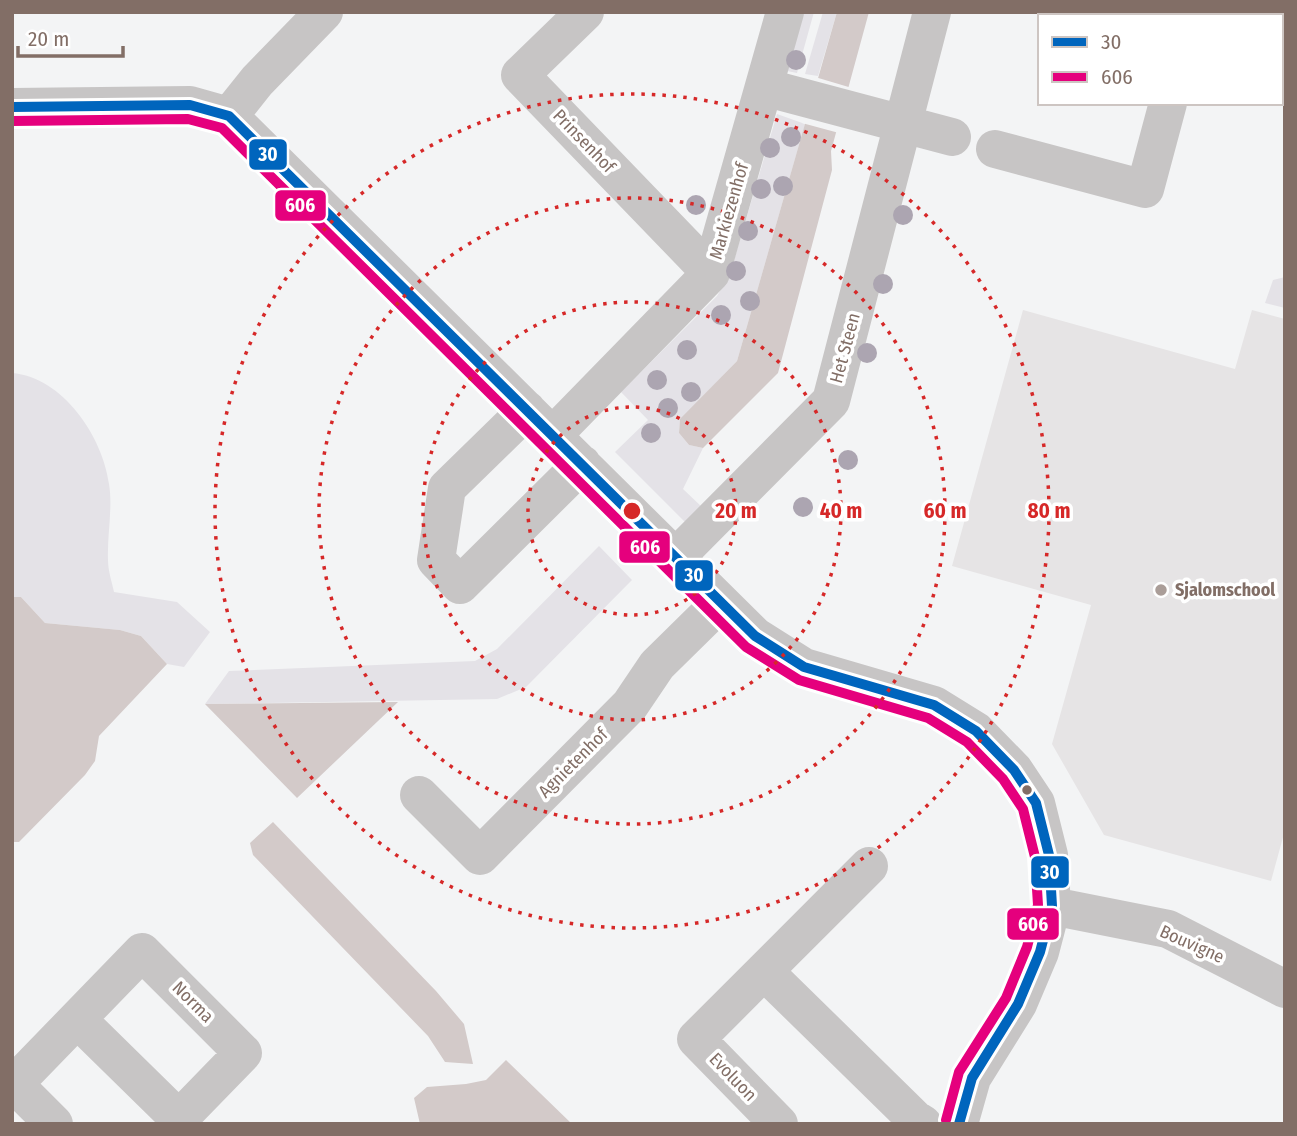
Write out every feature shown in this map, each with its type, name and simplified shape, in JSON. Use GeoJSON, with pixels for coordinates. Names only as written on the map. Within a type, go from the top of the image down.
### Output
{"type":"FeatureCollection","features":[{"type":"Feature","properties":{"kind":"street"},"geometry":{"type":"LineString","coordinates":[[229,116],[257,81],[324,12]]}},
{"type":"Feature","properties":{"kind":"street","name":"Prinsenhof"},"geometry":{"type":"LineString","coordinates":[[585,12],[520,75],[711,273]]}},
{"type":"Feature","properties":{"kind":"street","name":"Markiezenhof"},"geometry":{"type":"LineString","coordinates":[[540,423],[711,273],[780,91],[785,12]]}},
{"type":"Feature","properties":{"kind":"street","name":"Het Steen"},"geometry":{"type":"LineString","coordinates":[[676,557],[831,401],[932,12]]}},
{"type":"Feature","properties":{"kind":"street"},"geometry":{"type":"LineString","coordinates":[[780,91],[952,137]]}},
{"type":"Feature","properties":{"kind":"street"},"geometry":{"type":"LineString","coordinates":[[12,107],[190,105],[229,116],[755,636],[804,667],[934,705],[976,730],[1014,770],[1036,803],[1049,855],[1052,906],[1040,952],[1023,993],[972,1078],[959,1124]]}},
{"type":"Feature","properties":{"kind":"street"},"geometry":{"type":"LineString","coordinates":[[995,149],[1145,189],[1167,105]]}},
{"type":"Feature","properties":{"kind":"street"},"geometry":{"type":"LineString","coordinates":[[540,423],[447,488],[436,560],[460,585],[582,464]]}},
{"type":"Feature","properties":{"kind":"street","name":"Agnietenhof"},"geometry":{"type":"LineString","coordinates":[[419,795],[480,856],[630,705],[657,665],[720,603]]}},
{"type":"Feature","properties":{"kind":"street","name":"Evoluon"},"geometry":{"type":"LineString","coordinates":[[779,1124],[696,1039],[869,866]]}},
{"type":"Feature","properties":{"kind":"street","name":"Bouvigne"},"geometry":{"type":"LineString","coordinates":[[1052,906],[1168,929],[1283,982]]}},
{"type":"Feature","properties":{"kind":"street","name":"Norma"},"geometry":{"type":"LineString","coordinates":[[54,1124],[14,1084],[77,1018],[142,953],[243,1053],[176,1121],[77,1018]]}},
{"type":"Feature","properties":{"kind":"street"},"geometry":{"type":"LineString","coordinates":[[764,971],[916,1122]]}},
{"type":"Feature","properties":{"kind":"shaded area"},"geometry":{"type":"Polygon","coordinates":[[[804,12],[814,12],[797,73],[787,71],[804,12]]]}},
{"type":"Feature","properties":{"kind":"shaded area"},"geometry":{"type":"Polygon","coordinates":[[[823,12],[837,12],[818,76],[805,74],[823,12]]]}},
{"type":"Feature","properties":{"kind":"shaded area"},"geometry":{"type":"Polygon","coordinates":[[[837,12],[869,12],[831,151],[832,170],[778,373],[703,448],[689,445],[679,433],[680,419],[737,361],[837,12]]]}},
{"type":"Feature","properties":{"kind":"shaded area"},"geometry":{"type":"Polygon","coordinates":[[[777,114],[805,124],[737,361],[680,420],[679,433],[689,445],[703,448],[683,489],[703,508],[686,523],[615,452],[648,420],[621,392],[717,296],[730,274],[777,114]]]}},
{"type":"Feature","properties":{"kind":"shaded area"},"geometry":{"type":"Polygon","coordinates":[[[1285,277],[1285,308],[1265,303],[1273,280],[1285,277]]]}},
{"type":"Feature","properties":{"kind":"shaded area","name":"Sjalomschool"},"geometry":{"type":"Polygon","coordinates":[[[1023,310],[1235,369],[1252,310],[1285,319],[1285,830],[1271,881],[1104,835],[1052,744],[1091,605],[952,566],[1023,310]]]}},
{"type":"Feature","properties":{"kind":"shaded area"},"geometry":{"type":"Polygon","coordinates":[[[12,373],[31,377],[64,397],[89,429],[98,447],[110,493],[108,560],[114,592],[177,602],[210,632],[184,667],[167,664],[141,636],[120,630],[45,623],[21,597],[12,597],[12,373]]]}},
{"type":"Feature","properties":{"kind":"shaded area"},"geometry":{"type":"Polygon","coordinates":[[[599,546],[632,580],[526,687],[497,699],[205,704],[229,671],[475,661],[497,649],[599,546]]]}},
{"type":"Feature","properties":{"kind":"shaded area"},"geometry":{"type":"Polygon","coordinates":[[[12,597],[21,597],[45,623],[120,630],[141,636],[167,664],[99,736],[95,761],[85,775],[19,842],[12,842],[12,597]]]}},
{"type":"Feature","properties":{"kind":"shaded area"},"geometry":{"type":"Polygon","coordinates":[[[398,702],[297,798],[205,704],[398,702]]]}},
{"type":"Feature","properties":{"kind":"shaded area"},"geometry":{"type":"Polygon","coordinates":[[[273,822],[436,991],[464,1024],[473,1064],[445,1062],[428,1036],[253,855],[250,843],[273,822]]]}},
{"type":"Feature","properties":{"kind":"shaded area"},"geometry":{"type":"Polygon","coordinates":[[[506,1060],[572,1124],[420,1124],[414,1098],[427,1087],[486,1080],[506,1060]]]}},
{"type":"Feature","properties":{"kind":"pier"},"geometry":{"type":"Polygon","coordinates":[[[815,77],[852,88],[839,133],[802,123],[815,77]]]}},
{"type":"Feature","properties":{"kind":"transit line","name":"30"},"geometry":{"type":"LineString","coordinates":[[12,107],[190,105],[229,116],[755,636],[804,667],[934,705],[976,731],[1014,770],[1036,803],[1049,855],[1052,906],[1040,952],[1018,1004],[972,1078],[959,1124]]}},
{"type":"Feature","properties":{"kind":"transit line","name":"606"},"geometry":{"type":"LineString","coordinates":[[12,121],[188,119],[222,128],[746,647],[799,680],[928,718],[967,742],[1003,779],[1023,809],[1035,857],[1038,905],[1027,947],[1006,998],[959,1072],[946,1120]]}},
{"type":"Feature","properties":{"kind":"place","name":"Sjalomschool"},"geometry":{"type":"Point","coordinates":[1161,590]}}]}
